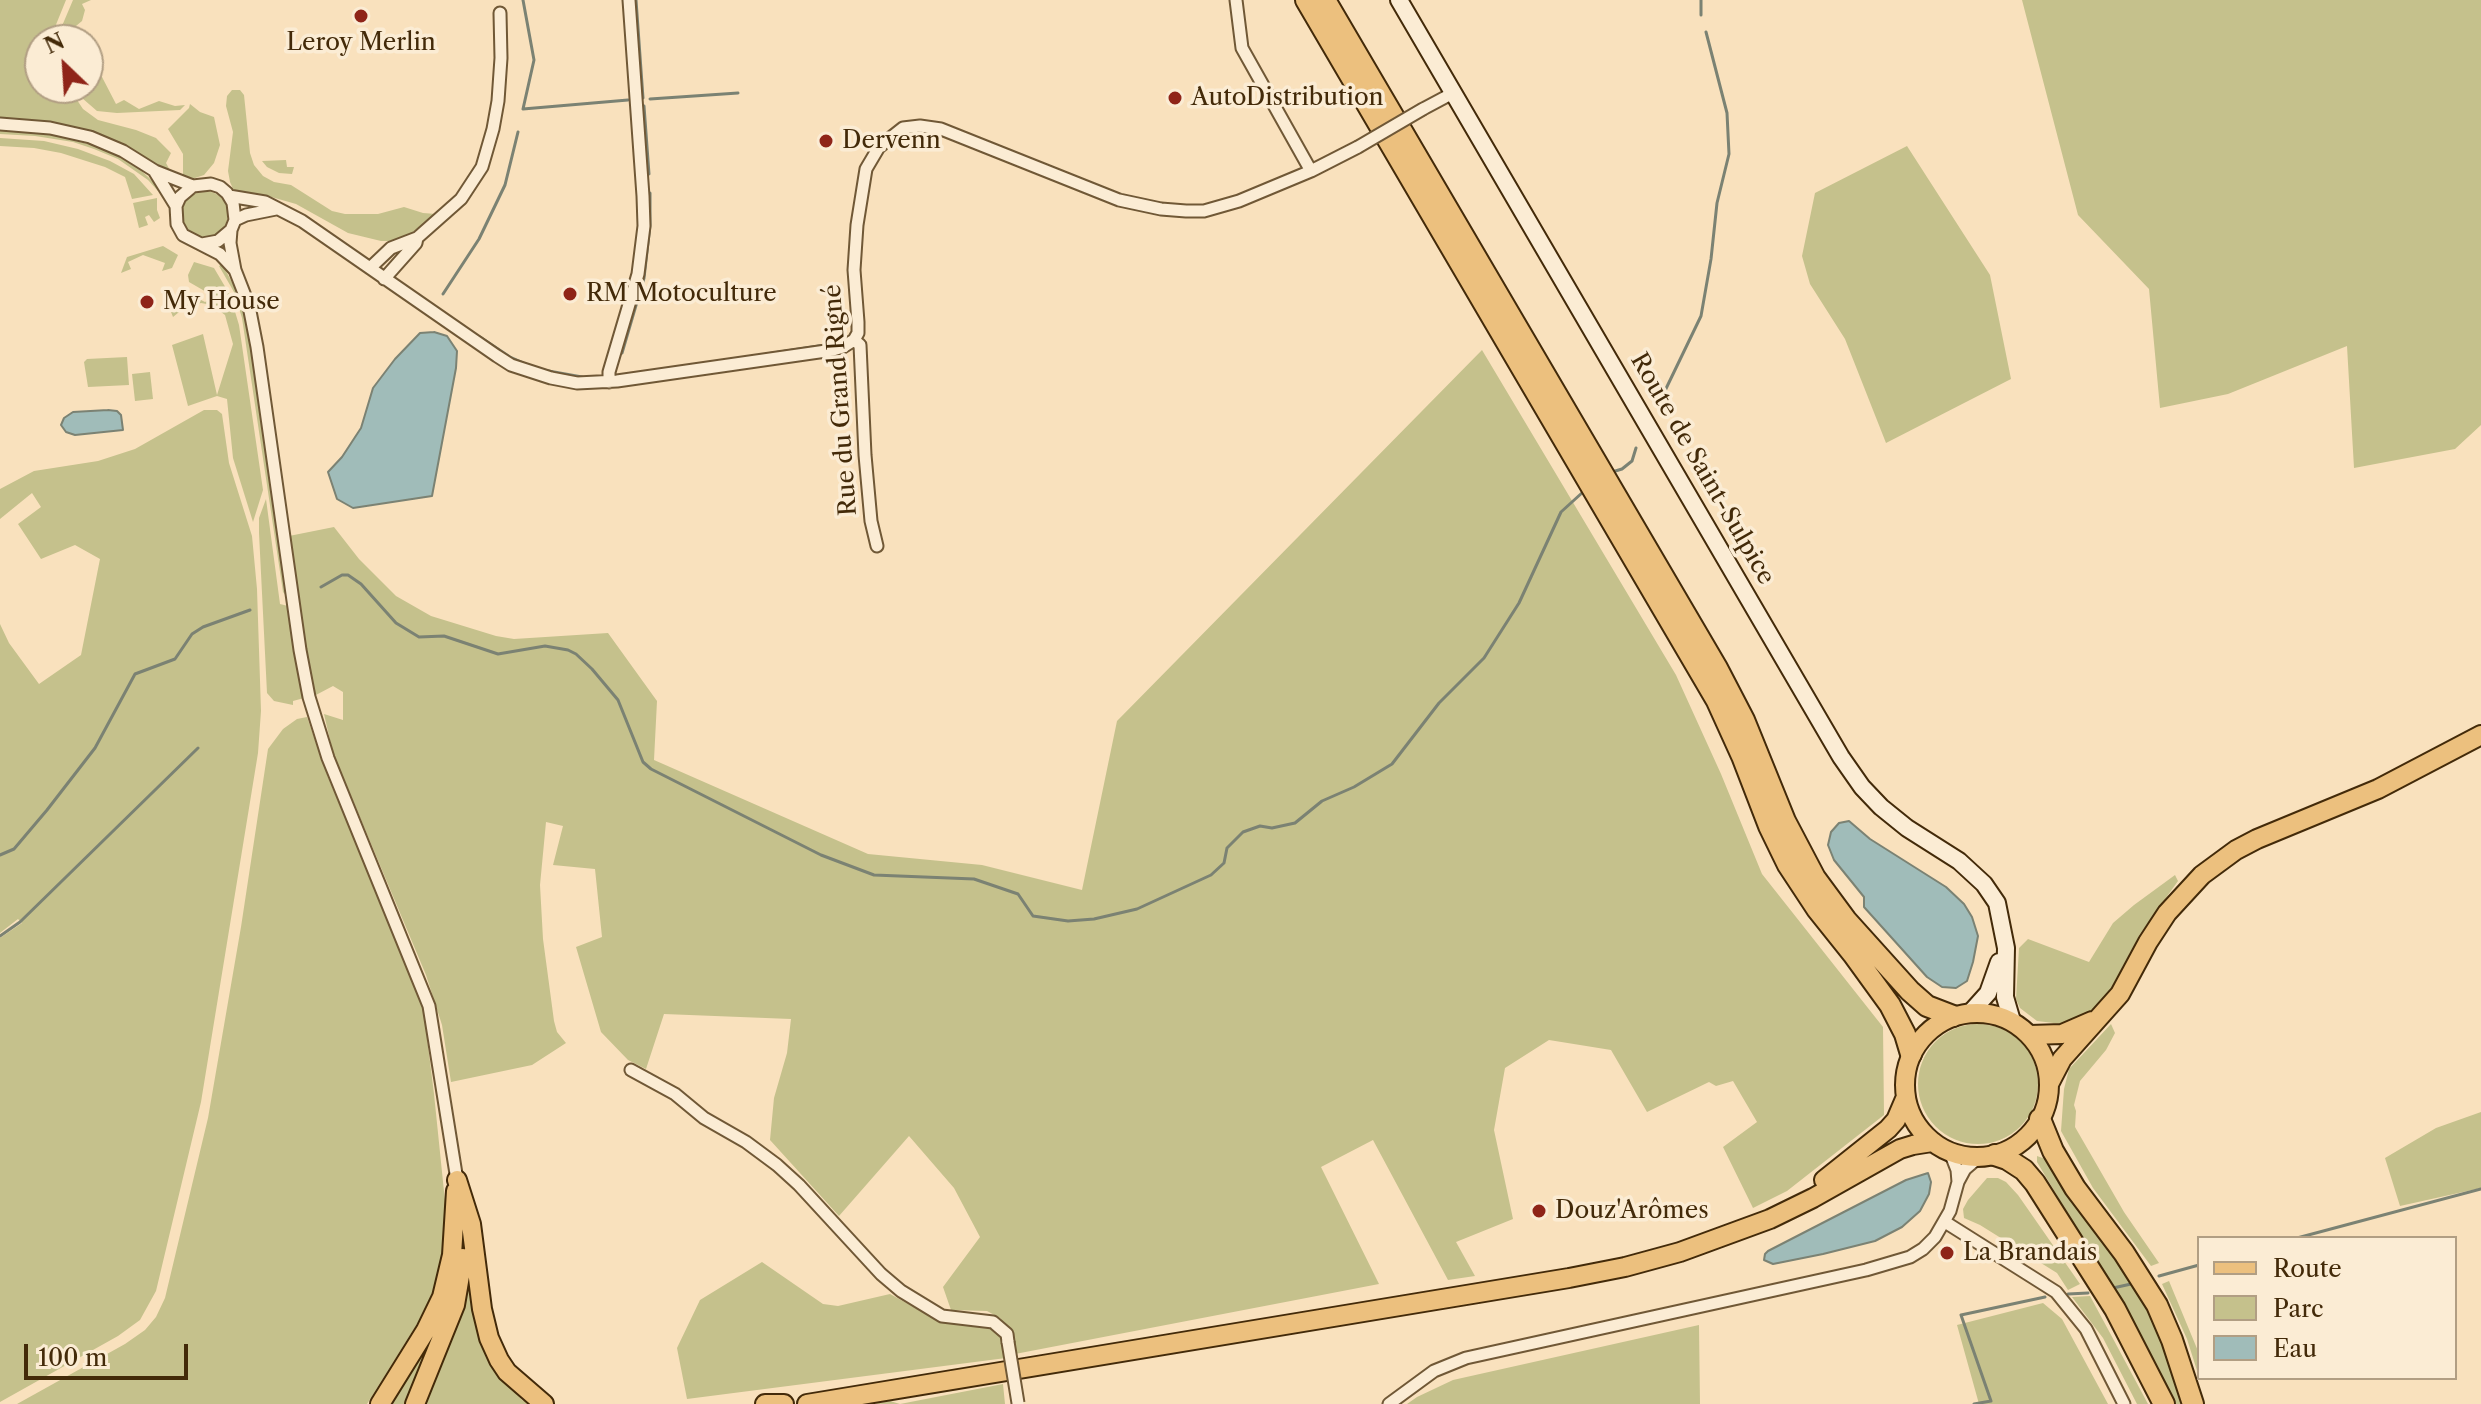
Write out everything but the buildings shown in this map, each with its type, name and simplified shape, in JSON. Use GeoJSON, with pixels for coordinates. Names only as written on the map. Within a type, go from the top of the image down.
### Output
{"type":"FeatureCollection","features":[{"type":"Feature","properties":{"kind":"highway"},"geometry":{"type":"LineString","coordinates":[[1306,0],[1731,694],[1785,821],[1815,878],[1846,920],[1910,991],[1934,1010],[1962,1014]]}},
{"type":"Feature","properties":{"kind":"highway"},"geometry":{"type":"LineString","coordinates":[[1325,0],[1599,482],[1717,701],[1788,865],[1817,909],[1890,1005],[1911,1054]]}},
{"type":"Feature","properties":{"kind":"highway"},"geometry":{"type":"LineString","coordinates":[[2040,1119],[2053,1151],[2075,1188],[2124,1253],[2157,1305],[2193,1404]]}},
{"type":"Feature","properties":{"kind":"highway"},"geometry":{"type":"LineString","coordinates":[[1987,1156],[2007,1159],[2024,1170],[2035,1183],[2115,1309],[2164,1404]]}},
{"type":"Feature","properties":{"kind":"main road"},"geometry":{"type":"LineString","coordinates":[[2049,1084],[2044,1058],[2030,1035],[2012,1021],[1992,1014],[1962,1014],[1928,1031],[1911,1054],[1904,1076],[1905,1099],[1915,1123],[1932,1142],[1950,1152],[1987,1156],[2021,1142],[2040,1119],[2049,1084],[2062,1059],[2125,987],[2148,942],[2189,887],[2216,864],[2257,839],[2378,789],[2481,735]]}},
{"type":"Feature","properties":{"kind":"main road"},"geometry":{"type":"LineString","coordinates":[[2030,1035],[2062,1034],[2102,1015]]}},
{"type":"Feature","properties":{"kind":"main road"},"geometry":{"type":"LineString","coordinates":[[1744,1228],[1809,1191],[1880,1137],[1896,1120],[1905,1099]]}},
{"type":"Feature","properties":{"kind":"main road"},"geometry":{"type":"LineString","coordinates":[[807,1404],[1625,1267],[1680,1252],[1791,1210],[1900,1149],[1932,1142]]}},
{"type":"Feature","properties":{"kind":"main road"},"geometry":{"type":"LineString","coordinates":[[380,1404],[426,1330],[442,1297],[452,1255],[457,1180]]}},
{"type":"Feature","properties":{"kind":"main road"},"geometry":{"type":"LineString","coordinates":[[415,1404],[449,1322],[458,1289],[463,1241],[457,1180]]}},
{"type":"Feature","properties":{"kind":"main road"},"geometry":{"type":"LineString","coordinates":[[457,1180],[471,1224],[482,1309],[494,1351],[507,1372],[544,1404]]}},
{"type":"Feature","properties":{"kind":"main road"},"geometry":{"type":"LineString","coordinates":[[765,1404],[784,1404]]}},
{"type":"Feature","properties":{"kind":"street"},"geometry":{"type":"LineString","coordinates":[[609,382],[609,372],[638,274],[644,226],[629,0]]}},
{"type":"Feature","properties":{"kind":"street"},"geometry":{"type":"LineString","coordinates":[[1236,0],[1242,48],[1311,171]]}},
{"type":"Feature","properties":{"kind":"street","name":"Route de Saint-Sulpice"},"geometry":{"type":"LineString","coordinates":[[1399,0],[1841,757],[1881,807],[1907,828],[1959,861],[1984,884],[1997,903],[2006,948],[2005,997],[2012,1021]]}},
{"type":"Feature","properties":{"kind":"street"},"geometry":{"type":"LineString","coordinates":[[370,268],[391,248],[417,238],[461,199],[475,179],[486,155],[500,85],[500,13]]}},
{"type":"Feature","properties":{"kind":"street","name":"Rue du Grand Rigné"},"geometry":{"type":"LineString","coordinates":[[877,546],[871,521],[866,468],[860,345],[854,340],[858,322],[854,270],[866,169],[879,147],[903,128],[920,126],[941,129],[1105,195],[1161,209],[1204,211],[1311,171],[1453,93]]}},
{"type":"Feature","properties":{"kind":"street"},"geometry":{"type":"LineString","coordinates":[[0,124],[33,125],[71,132],[123,151],[155,171],[193,186],[211,184],[220,187],[229,196],[235,211],[230,243],[235,270],[249,306],[257,347],[309,697],[328,758],[429,1006],[457,1180]]}},
{"type":"Feature","properties":{"kind":"street"},"geometry":{"type":"LineString","coordinates":[[155,171],[176,206]]}},
{"type":"Feature","properties":{"kind":"street"},"geometry":{"type":"LineString","coordinates":[[193,186],[180,197],[176,206],[177,224],[183,235],[220,254],[235,270]]}},
{"type":"Feature","properties":{"kind":"street"},"geometry":{"type":"LineString","coordinates":[[229,196],[265,202],[302,221],[511,365],[535,374],[577,383],[609,382],[833,350],[854,340]]}},
{"type":"Feature","properties":{"kind":"street"},"geometry":{"type":"LineString","coordinates":[[202,244],[218,241],[246,215],[276,209]]}},
{"type":"Feature","properties":{"kind":"street"},"geometry":{"type":"LineString","coordinates":[[384,279],[417,238]]}},
{"type":"Feature","properties":{"kind":"street"},"geometry":{"type":"LineString","coordinates":[[1962,1014],[1988,993],[2002,949],[2003,925]]}},
{"type":"Feature","properties":{"kind":"street"},"geometry":{"type":"LineString","coordinates":[[631,1070],[675,1094],[704,1118],[746,1142],[777,1165],[901,1291],[942,1316],[993,1322],[1007,1334],[1018,1403]]}},
{"type":"Feature","properties":{"kind":"street"},"geometry":{"type":"LineString","coordinates":[[1950,1152],[1958,1182]]}},
{"type":"Feature","properties":{"kind":"street"},"geometry":{"type":"LineString","coordinates":[[1389,1404],[1434,1371],[1466,1358],[1902,1260],[1929,1244],[1945,1222],[1965,1169],[1987,1156]]}},
{"type":"Feature","properties":{"kind":"street"},"geometry":{"type":"LineString","coordinates":[[1945,1222],[2056,1292],[2086,1329],[2124,1404]]}},
{"type":"Feature","properties":{"kind":"green space"},"geometry":{"type":"Polygon","coordinates":[[[0,0],[66,0],[56,24],[24,24],[24,104],[80,104],[98,120],[156,138],[171,153],[166,163],[172,174],[132,149],[93,133],[50,123],[0,118],[0,0]]]}},
{"type":"Feature","properties":{"kind":"green space"},"geometry":{"type":"Polygon","coordinates":[[[73,0],[91,0],[82,4],[85,10],[82,21],[78,24],[63,24],[73,0]]]}},
{"type":"Feature","properties":{"kind":"green space"},"geometry":{"type":"Polygon","coordinates":[[[2022,0],[2481,0],[2481,425],[2455,449],[2354,468],[2347,346],[2228,394],[2160,408],[2149,289],[2078,215],[2022,0]]]}},
{"type":"Feature","properties":{"kind":"green space"},"geometry":{"type":"Polygon","coordinates":[[[104,81],[116,104],[124,100],[139,109],[159,101],[175,106],[185,105],[180,110],[97,111],[89,104],[104,104],[104,81]]]}},
{"type":"Feature","properties":{"kind":"green space"},"geometry":{"type":"Polygon","coordinates":[[[232,90],[240,90],[244,95],[250,153],[254,165],[263,176],[291,185],[332,211],[345,214],[378,214],[404,207],[436,214],[410,234],[381,241],[348,233],[296,204],[261,194],[234,191],[228,171],[233,132],[226,106],[227,96],[232,90]]]}},
{"type":"Feature","properties":{"kind":"green space"},"geometry":{"type":"Polygon","coordinates":[[[190,104],[214,117],[220,145],[214,163],[204,175],[192,179],[183,178],[183,154],[168,129],[190,104]]]}},
{"type":"Feature","properties":{"kind":"green space"},"geometry":{"type":"Polygon","coordinates":[[[0,130],[49,134],[95,146],[134,164],[160,188],[158,191],[118,159],[94,149],[73,142],[0,134],[0,130]]]}},
{"type":"Feature","properties":{"kind":"green space"},"geometry":{"type":"Polygon","coordinates":[[[0,138],[44,141],[78,149],[134,174],[153,195],[132,199],[125,177],[105,167],[61,153],[0,146],[0,138]]]}},
{"type":"Feature","properties":{"kind":"green space"},"geometry":{"type":"Polygon","coordinates":[[[1907,146],[1990,275],[2011,379],[1886,443],[1845,339],[1810,284],[1802,256],[1815,193],[1907,146]]]}},
{"type":"Feature","properties":{"kind":"green space"},"geometry":{"type":"Polygon","coordinates":[[[286,160],[287,167],[294,167],[292,174],[279,173],[262,161],[286,160]]]}},
{"type":"Feature","properties":{"kind":"green space"},"geometry":{"type":"Polygon","coordinates":[[[205,191],[221,198],[228,214],[221,230],[205,237],[189,230],[182,214],[189,198],[205,191]]]}},
{"type":"Feature","properties":{"kind":"green space"},"geometry":{"type":"Polygon","coordinates":[[[157,198],[160,218],[154,222],[149,215],[145,217],[148,225],[139,228],[133,203],[157,198]]]}},
{"type":"Feature","properties":{"kind":"green space"},"geometry":{"type":"Polygon","coordinates":[[[163,246],[178,255],[172,268],[162,271],[165,263],[143,255],[128,262],[131,269],[121,273],[127,257],[163,246]]]}},
{"type":"Feature","properties":{"kind":"green space"},"geometry":{"type":"Polygon","coordinates":[[[194,262],[214,268],[230,295],[239,325],[263,490],[253,522],[233,458],[227,399],[217,396],[188,406],[172,345],[203,334],[217,395],[233,344],[225,315],[212,305],[201,303],[184,308],[173,317],[164,294],[189,304],[193,296],[205,302],[215,297],[189,282],[188,275],[194,262]]]}},
{"type":"Feature","properties":{"kind":"green space"},"geometry":{"type":"Polygon","coordinates":[[[222,264],[239,295],[250,337],[287,597],[283,592],[242,318],[234,292],[219,266],[222,264]]]}},
{"type":"Feature","properties":{"kind":"green space"},"geometry":{"type":"Polygon","coordinates":[[[1482,350],[1676,675],[1762,874],[1883,1027],[1884,1115],[1787,1191],[1753,1208],[1723,1147],[1757,1122],[1733,1081],[1716,1086],[1709,1082],[1647,1112],[1611,1050],[1549,1040],[1505,1068],[1494,1130],[1513,1219],[1456,1242],[1475,1276],[1448,1280],[1373,1140],[1321,1167],[1379,1284],[1015,1354],[1010,1330],[1000,1318],[987,1311],[951,1310],[943,1287],[980,1237],[954,1188],[909,1136],[839,1216],[770,1140],[774,1098],[787,1053],[791,1019],[664,1014],[646,1069],[628,1060],[601,1032],[576,947],[602,937],[595,869],[553,865],[563,826],[546,822],[540,885],[543,939],[554,1021],[557,1032],[566,1043],[532,1065],[451,1082],[442,1025],[426,975],[333,753],[324,714],[343,720],[343,692],[333,686],[314,696],[289,536],[334,527],[359,559],[396,596],[431,616],[496,636],[514,639],[608,633],[657,701],[654,760],[868,854],[982,865],[1082,890],[1117,721],[1482,350]]]}},
{"type":"Feature","properties":{"kind":"green space"},"geometry":{"type":"Polygon","coordinates":[[[127,357],[129,385],[88,387],[84,362],[87,359],[127,357]]]}},
{"type":"Feature","properties":{"kind":"green space"},"geometry":{"type":"Polygon","coordinates":[[[150,372],[153,399],[135,401],[132,374],[150,372]]]}},
{"type":"Feature","properties":{"kind":"green space"},"geometry":{"type":"Polygon","coordinates":[[[204,410],[217,410],[222,414],[229,463],[252,536],[261,711],[258,753],[201,1102],[156,1291],[140,1320],[118,1336],[0,1402],[0,938],[22,923],[18,919],[0,933],[0,624],[9,643],[39,684],[81,655],[100,559],[75,545],[41,559],[18,524],[41,507],[32,493],[0,519],[0,489],[34,471],[98,461],[135,449],[204,410]]]}},
{"type":"Feature","properties":{"kind":"green space"},"geometry":{"type":"Polygon","coordinates":[[[266,499],[280,604],[288,606],[304,698],[293,701],[293,705],[274,701],[267,693],[259,533],[259,518],[266,499]]]}},
{"type":"Feature","properties":{"kind":"green space"},"geometry":{"type":"Polygon","coordinates":[[[307,717],[328,777],[423,1005],[446,1211],[444,1253],[438,1279],[424,1313],[367,1404],[17,1404],[145,1330],[156,1317],[165,1298],[208,1118],[268,749],[283,729],[297,719],[307,717]]]}},
{"type":"Feature","properties":{"kind":"green space"},"geometry":{"type":"Polygon","coordinates":[[[2175,875],[2178,881],[2140,934],[2109,992],[2098,1005],[2062,1024],[2037,1021],[2020,1008],[2016,999],[2019,948],[2028,939],[2089,962],[2113,923],[2175,875]]]}},
{"type":"Feature","properties":{"kind":"green space"},"geometry":{"type":"Polygon","coordinates":[[[1978,1024],[2001,1029],[2020,1042],[2033,1061],[2038,1084],[2033,1107],[2020,1126],[2001,1139],[1978,1144],[1955,1139],[1936,1126],[1923,1107],[1918,1084],[1923,1061],[1936,1042],[1955,1029],[1978,1024]]]}},
{"type":"Feature","properties":{"kind":"green space"},"geometry":{"type":"Polygon","coordinates":[[[2111,1024],[2115,1033],[2106,1050],[2080,1081],[2074,1105],[2075,1127],[2124,1212],[2159,1263],[2151,1266],[2093,1188],[2061,1131],[2069,1069],[2111,1024]]]}},
{"type":"Feature","properties":{"kind":"green space"},"geometry":{"type":"Polygon","coordinates":[[[2481,1112],[2481,1188],[2400,1206],[2385,1158],[2436,1128],[2481,1112]]]}},
{"type":"Feature","properties":{"kind":"green space"},"geometry":{"type":"Polygon","coordinates":[[[2037,1156],[2048,1160],[2145,1303],[2163,1341],[2185,1404],[2172,1404],[2102,1271],[2037,1162],[2037,1156]]]}},
{"type":"Feature","properties":{"kind":"green space"},"geometry":{"type":"Polygon","coordinates":[[[1987,1178],[2006,1182],[2018,1195],[2080,1284],[2068,1290],[2057,1273],[1964,1218],[1963,1209],[1968,1200],[1987,1178]]]}},
{"type":"Feature","properties":{"kind":"green space"},"geometry":{"type":"Polygon","coordinates":[[[762,1262],[823,1304],[838,1306],[890,1294],[943,1323],[989,1327],[1002,1338],[1006,1358],[687,1399],[677,1348],[700,1300],[762,1262]]]}},
{"type":"Feature","properties":{"kind":"green space"},"geometry":{"type":"Polygon","coordinates":[[[470,1276],[496,1371],[522,1400],[530,1404],[423,1404],[454,1330],[470,1276]]]}},
{"type":"Feature","properties":{"kind":"green space"},"geometry":{"type":"Polygon","coordinates":[[[2169,1281],[2197,1349],[2197,1371],[2187,1339],[2162,1284],[2169,1281]]]}},
{"type":"Feature","properties":{"kind":"green space"},"geometry":{"type":"Polygon","coordinates":[[[2090,1296],[2148,1404],[2137,1404],[2103,1338],[2072,1297],[2090,1296]]]}},
{"type":"Feature","properties":{"kind":"green space"},"geometry":{"type":"Polygon","coordinates":[[[2043,1303],[2062,1319],[2108,1404],[1979,1404],[1957,1325],[2043,1303]]]}},
{"type":"Feature","properties":{"kind":"green space"},"geometry":{"type":"Polygon","coordinates":[[[442,1311],[440,1326],[406,1404],[386,1404],[442,1311]]]}},
{"type":"Feature","properties":{"kind":"green space"},"geometry":{"type":"Polygon","coordinates":[[[1699,1325],[1700,1404],[1407,1404],[1453,1380],[1699,1325]]]}},
{"type":"Feature","properties":{"kind":"green space"},"geometry":{"type":"Polygon","coordinates":[[[1003,1384],[1005,1404],[900,1404],[1003,1384]]]}},
{"type":"Feature","properties":{"kind":"green space"},"geometry":{"type":"Polygon","coordinates":[[[890,1401],[900,1404],[873,1404],[890,1401]]]}},
{"type":"Feature","properties":{"kind":"water"},"geometry":{"type":"Polygon","coordinates":[[[434,332],[447,336],[457,351],[432,496],[353,508],[337,499],[328,472],[361,428],[373,388],[420,333],[434,332]]]}},
{"type":"Feature","properties":{"kind":"water"},"geometry":{"type":"Polygon","coordinates":[[[108,410],[121,415],[123,430],[75,435],[66,432],[61,425],[64,418],[73,412],[108,410]]]}},
{"type":"Feature","properties":{"kind":"water"},"geometry":{"type":"Polygon","coordinates":[[[1849,821],[1870,839],[1946,887],[1964,904],[1978,936],[1967,981],[1956,988],[1942,987],[1927,977],[1864,907],[1864,897],[1834,860],[1828,845],[1831,832],[1839,823],[1849,821]]]}},
{"type":"Feature","properties":{"kind":"water"},"geometry":{"type":"Polygon","coordinates":[[[1928,1173],[1931,1182],[1929,1194],[1920,1211],[1902,1227],[1875,1241],[1823,1254],[1773,1264],[1764,1260],[1768,1251],[1906,1180],[1928,1173]]]}},
{"type":"Feature","properties":{"kind":"waterway"},"geometry":{"type":"LineString","coordinates":[[523,0],[534,60],[523,109],[628,100]]}},
{"type":"Feature","properties":{"kind":"waterway"},"geometry":{"type":"LineString","coordinates":[[636,0],[643,98]]}},
{"type":"Feature","properties":{"kind":"waterway"},"geometry":{"type":"LineString","coordinates":[[1701,0],[1701,15]]}},
{"type":"Feature","properties":{"kind":"waterway"},"geometry":{"type":"LineString","coordinates":[[1661,399],[1701,316],[1717,203],[1729,154],[1727,113],[1706,32]]}},
{"type":"Feature","properties":{"kind":"waterway"},"geometry":{"type":"LineString","coordinates":[[650,99],[738,93]]}},
{"type":"Feature","properties":{"kind":"waterway"},"geometry":{"type":"LineString","coordinates":[[644,106],[649,174]]}},
{"type":"Feature","properties":{"kind":"waterway"},"geometry":{"type":"LineString","coordinates":[[443,294],[479,239],[505,185],[518,132]]}},
{"type":"Feature","properties":{"kind":"waterway"},"geometry":{"type":"LineString","coordinates":[[622,353],[644,278],[650,193]]}},
{"type":"Feature","properties":{"kind":"waterway"},"geometry":{"type":"LineString","coordinates":[[450,317],[463,326]]}},
{"type":"Feature","properties":{"kind":"waterway"},"geometry":{"type":"LineString","coordinates":[[480,337],[528,365]]}},
{"type":"Feature","properties":{"kind":"waterway"},"geometry":{"type":"LineString","coordinates":[[766,354],[841,341]]}},
{"type":"Feature","properties":{"kind":"waterway"},"geometry":{"type":"LineString","coordinates":[[543,370],[582,377]]}},
{"type":"Feature","properties":{"kind":"waterway"},"geometry":{"type":"LineString","coordinates":[[1612,472],[1632,461],[1636,448]]}},
{"type":"Feature","properties":{"kind":"waterway"},"geometry":{"type":"LineString","coordinates":[[321,587],[342,575],[348,575],[361,584],[396,623],[419,637],[444,636],[498,654],[545,646],[568,650],[592,669],[618,700],[643,762],[651,769],[821,855],[874,875],[974,879],[1018,894],[1033,916],[1068,921],[1094,919],[1137,909],[1211,875],[1224,863],[1227,848],[1243,832],[1260,826],[1272,828],[1295,823],[1322,801],[1354,787],[1392,764],[1439,703],[1484,658],[1519,603],[1561,512],[1583,492]]}},
{"type":"Feature","properties":{"kind":"waterway"},"geometry":{"type":"LineString","coordinates":[[0,855],[14,849],[95,748],[135,674],[175,659],[192,634],[203,627],[250,610]]}},
{"type":"Feature","properties":{"kind":"waterway"},"geometry":{"type":"LineString","coordinates":[[0,936],[20,922],[198,748]]}},
{"type":"Feature","properties":{"kind":"waterway"},"geometry":{"type":"LineString","coordinates":[[2305,1236],[2481,1189]]}},
{"type":"Feature","properties":{"kind":"waterway"},"geometry":{"type":"LineString","coordinates":[[2159,1276],[2197,1266]]}},
{"type":"Feature","properties":{"kind":"waterway"},"geometry":{"type":"LineString","coordinates":[[2113,1288],[2131,1284]]}},
{"type":"Feature","properties":{"kind":"waterway"},"geometry":{"type":"LineString","coordinates":[[2068,1294],[2088,1293]]}},
{"type":"Feature","properties":{"kind":"waterway"},"geometry":{"type":"LineString","coordinates":[[1974,1404],[1991,1401],[1961,1315],[2045,1297]]}},
{"type":"Feature","properties":{"kind":"place","name":"Leroy Merlin"},"geometry":{"type":"Point","coordinates":[361,16]}},
{"type":"Feature","properties":{"kind":"place","name":"AutoDistribution"},"geometry":{"type":"Point","coordinates":[1175,98]}},
{"type":"Feature","properties":{"kind":"place","name":"Dervenn"},"geometry":{"type":"Point","coordinates":[826,141]}},
{"type":"Feature","properties":{"kind":"place","name":"RM Motoculture"},"geometry":{"type":"Point","coordinates":[570,294]}},
{"type":"Feature","properties":{"kind":"place","name":"My House"},"geometry":{"type":"Point","coordinates":[147,302]}},
{"type":"Feature","properties":{"kind":"place","name":"Douz'Arômes"},"geometry":{"type":"Point","coordinates":[1539,1211]}},
{"type":"Feature","properties":{"kind":"place","name":"La Brandais"},"geometry":{"type":"Point","coordinates":[1947,1253]}}]}
